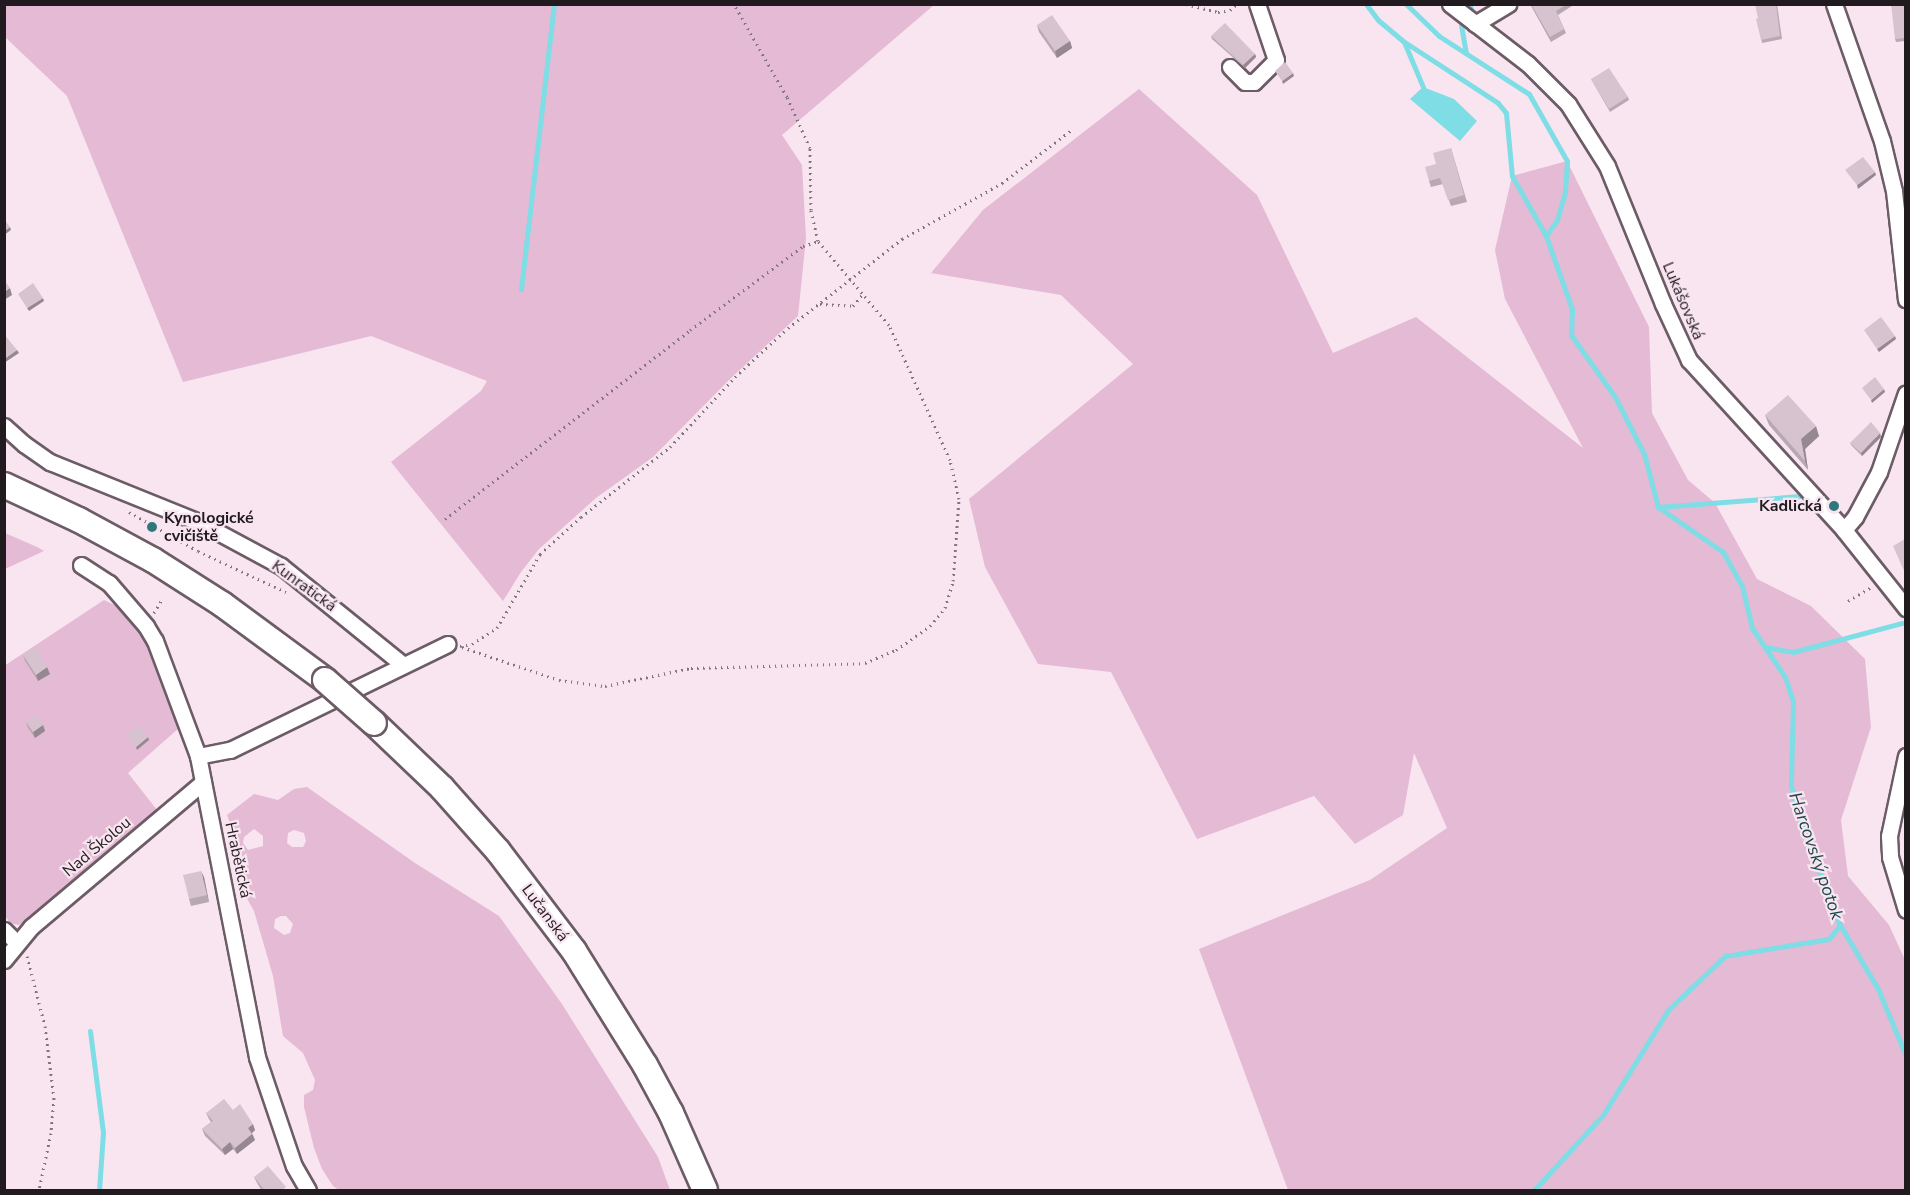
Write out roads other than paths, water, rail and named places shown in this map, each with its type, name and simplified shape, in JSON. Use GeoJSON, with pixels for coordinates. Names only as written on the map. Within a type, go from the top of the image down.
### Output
{"type":"FeatureCollection","features":[{"type":"Feature","properties":{"kind":"main road","name":"Lučanská"},"geometry":{"type":"LineString","coordinates":[[4,485],[79,520],[153,560],[222,604],[325,680],[442,788],[498,851],[574,951],[645,1065],[671,1113],[705,1191]]}},
{"type":"Feature","properties":{"kind":"street"},"geometry":{"type":"LineString","coordinates":[[1230,67],[1245,82],[1254,82],[1276,60],[1257,4]]}},
{"type":"Feature","properties":{"kind":"street","name":"Lukášovská"},"geometry":{"type":"LineString","coordinates":[[1450,4],[1528,64],[1568,104],[1607,166],[1662,304],[1689,360],[1844,530],[1884,578],[1905,608]]}},
{"type":"Feature","properties":{"kind":"street"},"geometry":{"type":"LineString","coordinates":[[1475,24],[1508,4]]}},
{"type":"Feature","properties":{"kind":"street"},"geometry":{"type":"LineString","coordinates":[[1834,4],[1882,141],[1894,191],[1905,299]]}},
{"type":"Feature","properties":{"kind":"street"},"geometry":{"type":"LineString","coordinates":[[1844,530],[1855,517],[1879,472],[1905,393]]}},
{"type":"Feature","properties":{"kind":"street","name":"Kunratická"},"geometry":{"type":"LineString","coordinates":[[4,426],[24,444],[50,462],[201,523],[281,566],[402,664]]}},
{"type":"Feature","properties":{"kind":"street","name":"Hrabětická"},"geometry":{"type":"LineString","coordinates":[[81,565],[109,583],[150,633],[198,756],[257,1057],[294,1166],[308,1191]]}},
{"type":"Feature","properties":{"kind":"street"},"geometry":{"type":"LineString","coordinates":[[198,756],[230,750],[447,644]]}},
{"type":"Feature","properties":{"kind":"street"},"geometry":{"type":"LineString","coordinates":[[1905,756],[1889,836],[1890,856],[1905,910]]}},
{"type":"Feature","properties":{"kind":"street","name":"Nad Školou"},"geometry":{"type":"LineString","coordinates":[[4,960],[20,940],[99,868],[203,782]]}},
{"type":"Feature","properties":{"kind":"street"},"geometry":{"type":"LineString","coordinates":[[4,930],[20,940]]}},
{"type":"Feature","properties":{"kind":"water"},"geometry":{"type":"Polygon","coordinates":[[[1423,87],[1454,99],[1477,121],[1460,141],[1410,99],[1423,87]]]}},
{"type":"Feature","properties":{"kind":"waterway"},"geometry":{"type":"LineString","coordinates":[[521,289],[554,4]]}},
{"type":"Feature","properties":{"kind":"waterway"},"geometry":{"type":"LineString","coordinates":[[1366,4],[1378,20],[1403,41],[1498,103],[1506,113],[1512,176],[1546,236]]}},
{"type":"Feature","properties":{"kind":"waterway","name":"Harcovský potok"},"geometry":{"type":"LineString","coordinates":[[1406,4],[1439,36],[1529,94],[1567,161],[1565,192],[1557,220],[1546,236],[1572,309],[1571,335],[1615,397],[1644,454],[1658,507],[1723,552],[1742,586],[1752,628],[1785,677],[1793,701],[1791,785],[1798,815],[1840,925],[1878,989],[1906,1056]]}},
{"type":"Feature","properties":{"kind":"waterway"},"geometry":{"type":"LineString","coordinates":[[1469,4],[1471,9]]}},
{"type":"Feature","properties":{"kind":"waterway"},"geometry":{"type":"LineString","coordinates":[[1461,25],[1466,53]]}},
{"type":"Feature","properties":{"kind":"waterway"},"geometry":{"type":"LineString","coordinates":[[1404,42],[1423,87]]}},
{"type":"Feature","properties":{"kind":"waterway"},"geometry":{"type":"LineString","coordinates":[[1658,507],[1800,496]]}},
{"type":"Feature","properties":{"kind":"waterway"},"geometry":{"type":"LineString","coordinates":[[1765,647],[1793,652],[1902,623]]}},
{"type":"Feature","properties":{"kind":"waterway"},"geometry":{"type":"LineString","coordinates":[[1534,1190],[1603,1115],[1668,1010],[1725,956],[1829,939],[1840,925]]}},
{"type":"Feature","properties":{"kind":"waterway"},"geometry":{"type":"LineString","coordinates":[[90,1031],[103,1132],[99,1190]]}},
{"type":"Feature","properties":{"kind":"place","name":"Kadlická"},"geometry":{"type":"Point","coordinates":[1834,506]}},
{"type":"Feature","properties":{"kind":"place","name":"Kynologické cvičiště"},"geometry":{"type":"Point","coordinates":[152,527]}}]}
